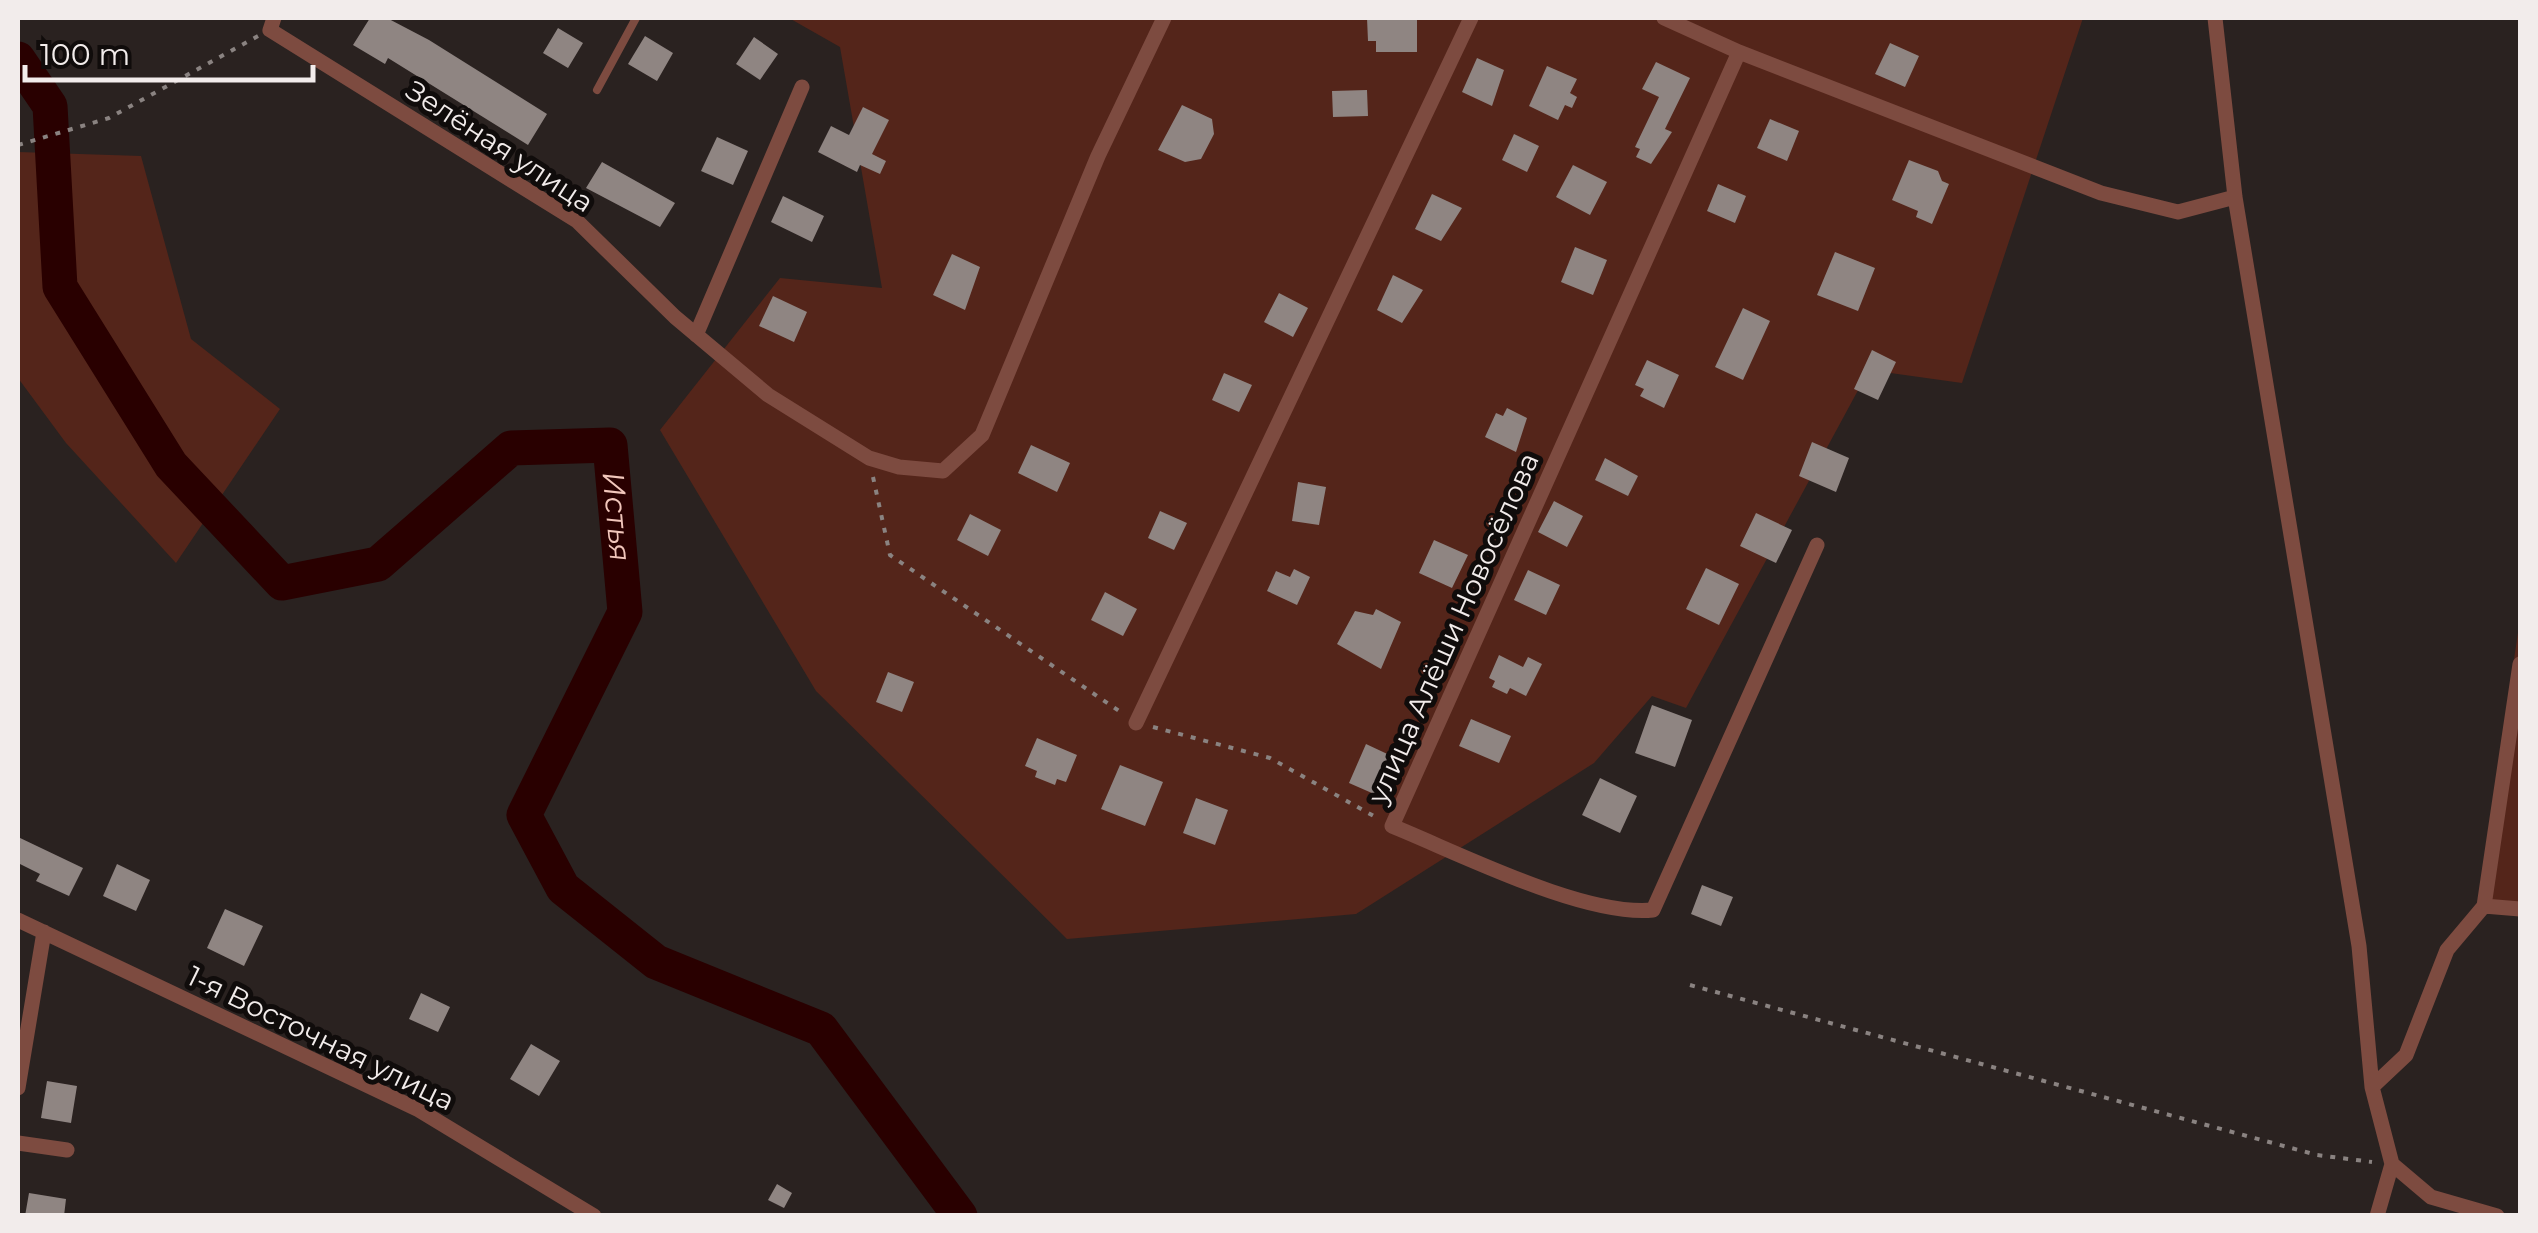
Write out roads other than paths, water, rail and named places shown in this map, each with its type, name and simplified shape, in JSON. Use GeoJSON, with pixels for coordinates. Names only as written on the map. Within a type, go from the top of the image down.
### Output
{"type":"FeatureCollection","features":[{"type":"Feature","properties":{"kind":"street","name":"Зелёная улица"},"geometry":{"type":"LineString","coordinates":[[272,24],[576,221],[696,335],[768,395],[869,458],[899,468],[943,471],[982,436],[1098,156],[1164,18]]}},
{"type":"Feature","properties":{"kind":"street"},"geometry":{"type":"LineString","coordinates":[[1136,723],[1471,18]]}},
{"type":"Feature","properties":{"kind":"street"},"geometry":{"type":"LineString","coordinates":[[1664,18],[1740,52],[2101,194],[2178,212],[2235,196]]}},
{"type":"Feature","properties":{"kind":"street"},"geometry":{"type":"LineString","coordinates":[[2215,18],[2235,196],[2359,946],[2372,1087],[2392,1164],[2376,1216]]}},
{"type":"Feature","properties":{"kind":"street","name":"улица Алёши Новосёлова"},"geometry":{"type":"LineString","coordinates":[[1740,52],[1392,826],[1575,898],[1634,912],[1653,910],[1818,545]]}},
{"type":"Feature","properties":{"kind":"street"},"geometry":{"type":"LineString","coordinates":[[696,335],[802,87]]}},
{"type":"Feature","properties":{"kind":"street"},"geometry":{"type":"LineString","coordinates":[[2372,1087],[2406,1055],[2447,950],[2489,907],[2520,664]]}},
{"type":"Feature","properties":{"kind":"street"},"geometry":{"type":"LineString","coordinates":[[2489,907],[2520,909]]}},
{"type":"Feature","properties":{"kind":"street","name":"1-я Восточная улица"},"geometry":{"type":"LineString","coordinates":[[18,920],[418,1110],[594,1216]]}},
{"type":"Feature","properties":{"kind":"street"},"geometry":{"type":"LineString","coordinates":[[18,1088],[44,932]]}},
{"type":"Feature","properties":{"kind":"street"},"geometry":{"type":"LineString","coordinates":[[18,1143],[67,1150]]}},
{"type":"Feature","properties":{"kind":"street"},"geometry":{"type":"LineString","coordinates":[[2392,1164],[2432,1197],[2498,1216]]}},
{"type":"Feature","properties":{"kind":"lane"},"geometry":{"type":"LineString","coordinates":[[597,90],[636,18]]}},
{"type":"Feature","properties":{"kind":"waterway","name":"Истья"},"geometry":{"type":"LineString","coordinates":[[18,59],[50,106],[60,287],[171,465],[282,583],[378,564],[511,448],[610,445],[625,612],[524,815],[563,888],[656,962],[821,1029],[960,1216]]}}]}
